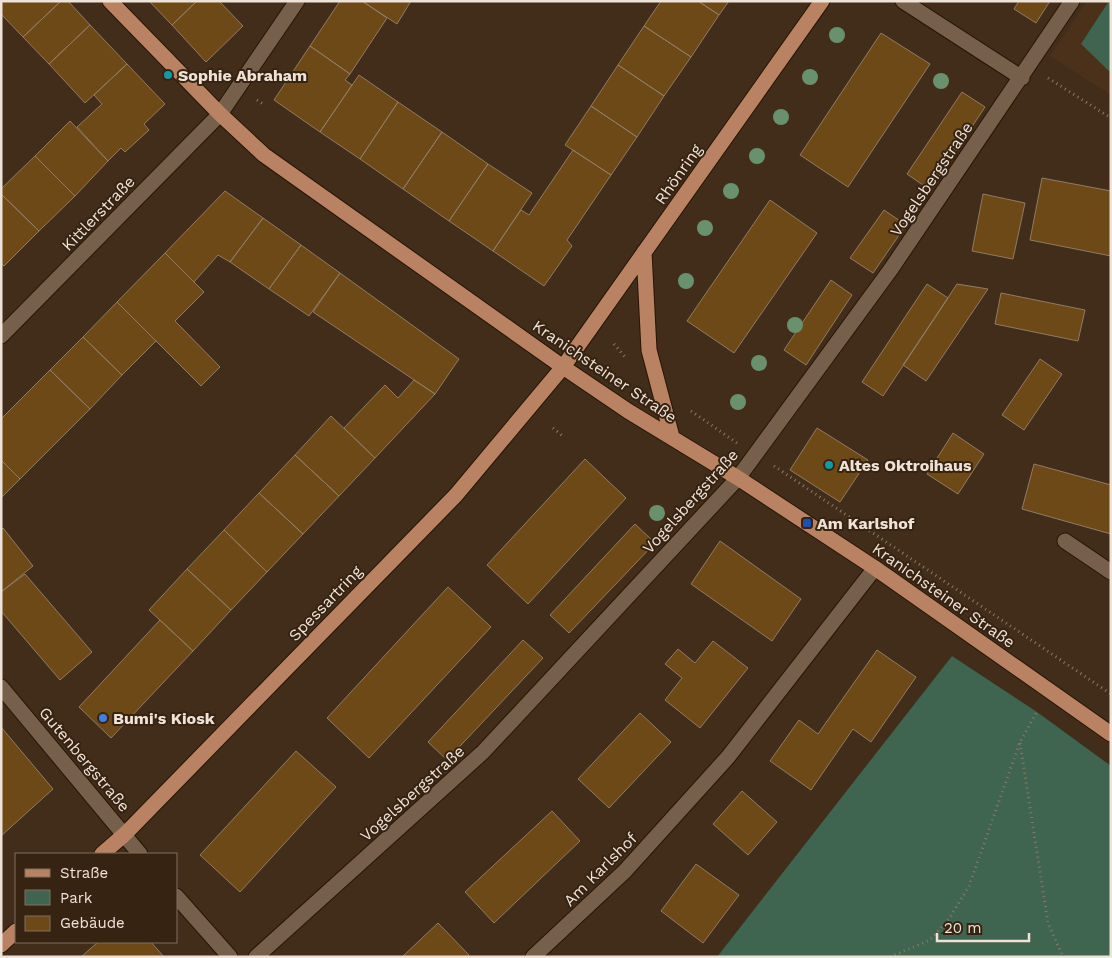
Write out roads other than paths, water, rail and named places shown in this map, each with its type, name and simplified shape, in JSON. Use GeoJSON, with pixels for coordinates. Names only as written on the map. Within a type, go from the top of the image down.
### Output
{"type":"FeatureCollection","features":[{"type":"Feature","properties":{"kind":"main road","name":"Kranichsteiner Straße"},"geometry":{"type":"LineString","coordinates":[[110,1],[220,114],[264,155],[563,367],[628,411],[738,478],[875,568],[1111,734]]}},
{"type":"Feature","properties":{"kind":"main road","name":"Rhönring"},"geometry":{"type":"LineString","coordinates":[[563,367],[822,1]]}},
{"type":"Feature","properties":{"kind":"main road"},"geometry":{"type":"LineString","coordinates":[[644,252],[649,350],[672,437]]}},
{"type":"Feature","properties":{"kind":"main road","name":"Spessartring"},"geometry":{"type":"LineString","coordinates":[[103,853],[124,834],[456,495],[563,367]]}},
{"type":"Feature","properties":{"kind":"main road"},"geometry":{"type":"LineString","coordinates":[[1,945],[15,932]]}},
{"type":"Feature","properties":{"kind":"street","name":"Kittlerstraße"},"geometry":{"type":"LineString","coordinates":[[1,336],[220,114],[297,1]]}},
{"type":"Feature","properties":{"kind":"street"},"geometry":{"type":"LineString","coordinates":[[904,1],[1026,72]]}},
{"type":"Feature","properties":{"kind":"street","name":"Vogelsbergstraße"},"geometry":{"type":"LineString","coordinates":[[256,957],[483,752],[738,478],[891,269],[1026,72],[1072,1]]}},
{"type":"Feature","properties":{"kind":"street"},"geometry":{"type":"LineString","coordinates":[[1065,541],[1111,572]]}},
{"type":"Feature","properties":{"kind":"street","name":"Am Karlshof"},"geometry":{"type":"LineString","coordinates":[[533,957],[625,872],[728,756],[875,568]]}},
{"type":"Feature","properties":{"kind":"street","name":"Gutenbergstraße"},"geometry":{"type":"LineString","coordinates":[[1,687],[139,853]]}},
{"type":"Feature","properties":{"kind":"street"},"geometry":{"type":"LineString","coordinates":[[178,898],[230,957]]}},
{"type":"Feature","properties":{"kind":"place","name":"Sophie Abraham"},"geometry":{"type":"Point","coordinates":[168,75]}},
{"type":"Feature","properties":{"kind":"place","name":"Altes Oktroihaus"},"geometry":{"type":"Point","coordinates":[829,465]}},
{"type":"Feature","properties":{"kind":"place","name":"Am Karlshof"},"geometry":{"type":"Point","coordinates":[807,523]}},
{"type":"Feature","properties":{"kind":"place","name":"Bumi's Kiosk"},"geometry":{"type":"Point","coordinates":[103,718]}}]}
